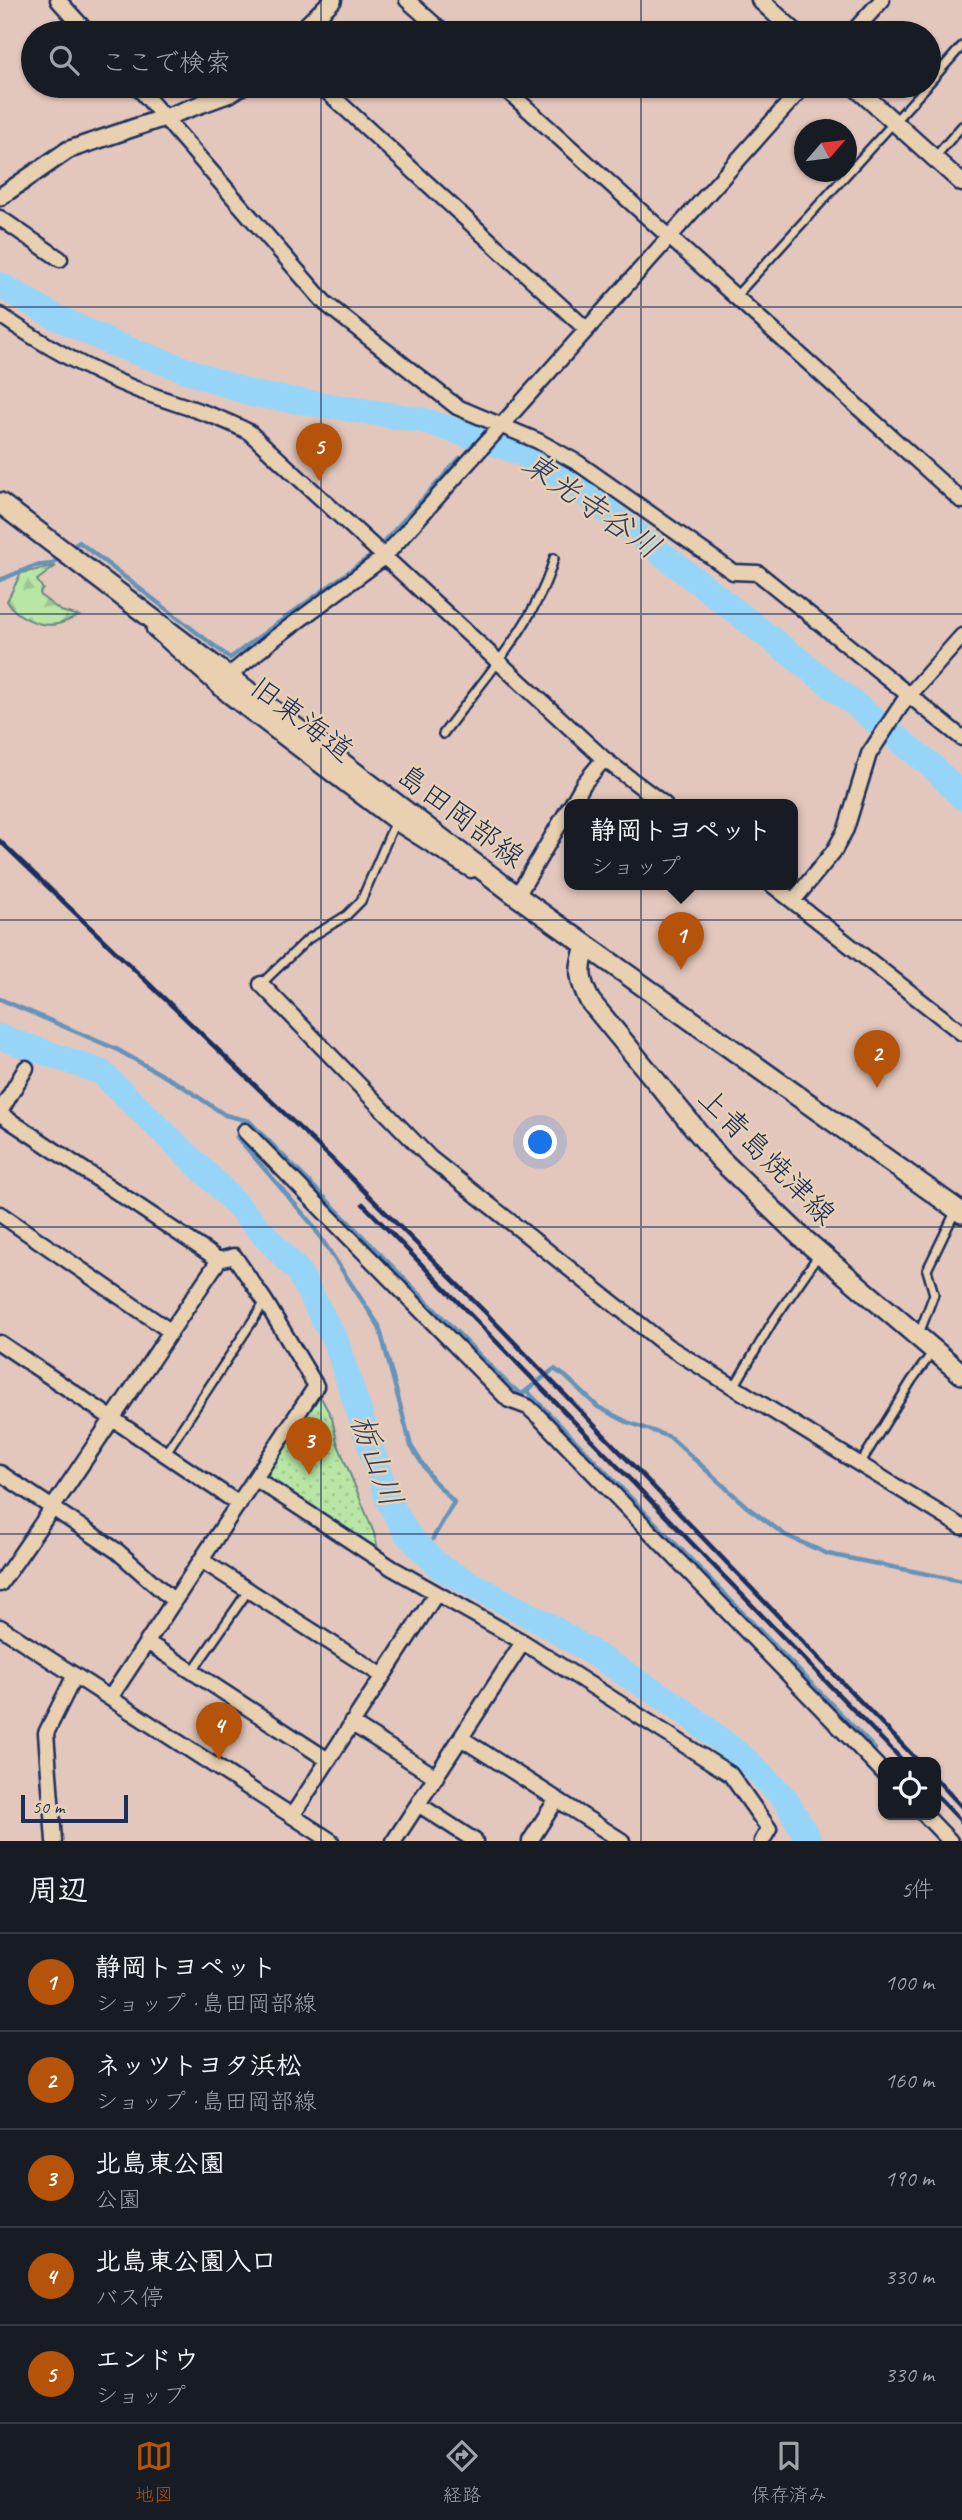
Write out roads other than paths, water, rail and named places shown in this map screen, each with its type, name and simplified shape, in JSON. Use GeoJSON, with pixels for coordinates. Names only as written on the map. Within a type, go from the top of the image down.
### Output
{"type":"FeatureCollection","features":[{"type":"Feature","properties":{"kind":"main road","name":"島田岡部線"},"geometry":{"type":"LineString","coordinates":[[0,503],[517,897],[959,1211]]}},
{"type":"Feature","properties":{"kind":"main road","name":"上青島焼津線"},"geometry":{"type":"LineString","coordinates":[[586,947],[580,963],[582,986],[590,1001],[720,1158],[820,1253],[962,1374]]}},
{"type":"Feature","properties":{"kind":"street"},"geometry":{"type":"LineString","coordinates":[[58,0],[77,21]]}},
{"type":"Feature","properties":{"kind":"street"},"geometry":{"type":"LineString","coordinates":[[311,21],[333,0]]}},
{"type":"Feature","properties":{"kind":"street"},"geometry":{"type":"LineString","coordinates":[[407,0],[431,21]]}},
{"type":"Feature","properties":{"kind":"street"},"geometry":{"type":"LineString","coordinates":[[760,0],[783,21]]}},
{"type":"Feature","properties":{"kind":"street"},"geometry":{"type":"LineString","coordinates":[[863,21],[882,0]]}},
{"type":"Feature","properties":{"kind":"street"},"geometry":{"type":"LineString","coordinates":[[148,98],[325,303],[457,407],[499,428],[538,440],[578,463],[733,572],[758,573],[906,699],[962,738]]}},
{"type":"Feature","properties":{"kind":"street"},"geometry":{"type":"LineString","coordinates":[[0,197],[68,150],[218,98]]}},
{"type":"Feature","properties":{"kind":"street"},"geometry":{"type":"LineString","coordinates":[[334,98],[586,329]]}},
{"type":"Feature","properties":{"kind":"street"},"geometry":{"type":"LineString","coordinates":[[515,98],[962,501]]}},
{"type":"Feature","properties":{"kind":"street"},"geometry":{"type":"LineString","coordinates":[[228,676],[383,558],[793,98]]}},
{"type":"Feature","properties":{"kind":"street"},"geometry":{"type":"LineString","coordinates":[[868,98],[962,183]]}},
{"type":"Feature","properties":{"kind":"street"},"geometry":{"type":"LineString","coordinates":[[0,218],[60,259]]}},
{"type":"Feature","properties":{"kind":"street"},"geometry":{"type":"LineString","coordinates":[[0,315],[76,361],[134,388],[220,417],[249,432],[604,759],[657,799]]}},
{"type":"Feature","properties":{"kind":"street","name":"旧東海道"},"geometry":{"type":"LineString","coordinates":[[107,584],[170,645],[229,696],[395,822],[517,897]]}},
{"type":"Feature","properties":{"kind":"street"},"geometry":{"type":"LineString","coordinates":[[793,901],[834,851],[846,829],[869,754],[906,699],[962,636]]}},
{"type":"Feature","properties":{"kind":"street"},"geometry":{"type":"LineString","coordinates":[[574,799],[604,759]]}},
{"type":"Feature","properties":{"kind":"street"},"geometry":{"type":"LineString","coordinates":[[517,897],[564,816]]}},
{"type":"Feature","properties":{"kind":"street"},"geometry":{"type":"LineString","coordinates":[[779,890],[962,1033]]}},
{"type":"Feature","properties":{"kind":"street"},"geometry":{"type":"LineString","coordinates":[[261,984],[430,1158],[667,1346],[962,1527]]}},
{"type":"Feature","properties":{"kind":"street"},"geometry":{"type":"LineString","coordinates":[[26,1068],[0,1113],[219,1260]]}},
{"type":"Feature","properties":{"kind":"street"},"geometry":{"type":"LineString","coordinates":[[245,1131],[509,1400],[528,1407],[539,1417],[878,1767]]}},
{"type":"Feature","properties":{"kind":"street"},"geometry":{"type":"LineString","coordinates":[[0,1214],[170,1331]]}},
{"type":"Feature","properties":{"kind":"street"},"geometry":{"type":"LineString","coordinates":[[0,1584],[54,1508],[111,1418],[219,1260],[234,1255],[316,1386],[110,1698]]}},
{"type":"Feature","properties":{"kind":"street"},"geometry":{"type":"LineString","coordinates":[[0,1343],[239,1504]]}},
{"type":"Feature","properties":{"kind":"street"},"geometry":{"type":"LineString","coordinates":[[0,1473],[117,1551],[174,1601]]}},
{"type":"Feature","properties":{"kind":"street"},"geometry":{"type":"LineString","coordinates":[[256,1479],[392,1568],[523,1642],[730,1774],[769,1829],[762,1841]]}},
{"type":"Feature","properties":{"kind":"street"},"geometry":{"type":"LineString","coordinates":[[201,1560],[383,1676]]}},
{"type":"Feature","properties":{"kind":"street"},"geometry":{"type":"LineString","coordinates":[[292,1816],[436,1594]]}},
{"type":"Feature","properties":{"kind":"street"},"geometry":{"type":"LineString","coordinates":[[0,1627],[292,1816],[312,1836],[331,1841]]}},
{"type":"Feature","properties":{"kind":"street"},"geometry":{"type":"LineString","coordinates":[[147,1642],[328,1760]]}},
{"type":"Feature","properties":{"kind":"street"},"geometry":{"type":"LineString","coordinates":[[394,1841],[523,1642]]}},
{"type":"Feature","properties":{"kind":"street"},"geometry":{"type":"LineString","coordinates":[[54,1841],[46,1733],[75,1675]]}},
{"type":"Feature","properties":{"kind":"street"},"geometry":{"type":"LineString","coordinates":[[351,1723],[436,1777]]}},
{"type":"Feature","properties":{"kind":"street"},"geometry":{"type":"LineString","coordinates":[[461,1738],[622,1841]]}},
{"type":"Feature","properties":{"kind":"street"},"geometry":{"type":"LineString","coordinates":[[530,1841],[557,1800]]}},
{"type":"Feature","properties":{"kind":"street"},"geometry":{"type":"LineString","coordinates":[[418,1804],[475,1841]]}},
{"type":"Feature","properties":{"kind":"street"},"geometry":{"type":"LineString","coordinates":[[930,1820],[950,1841]]}},
{"type":"Feature","properties":{"kind":"lane"},"geometry":{"type":"LineString","coordinates":[[941,70],[962,46]]}},
{"type":"Feature","properties":{"kind":"lane"},"geometry":{"type":"LineString","coordinates":[[735,297],[916,98]]}},
{"type":"Feature","properties":{"kind":"lane"},"geometry":{"type":"LineString","coordinates":[[934,158],[962,125]]}},
{"type":"Feature","properties":{"kind":"lane"},"geometry":{"type":"LineString","coordinates":[[443,734],[519,632],[538,599],[554,558]]}},
{"type":"Feature","properties":{"kind":"lane"},"geometry":{"type":"LineString","coordinates":[[261,984],[308,939],[347,915],[361,901],[395,822]]}},
{"type":"Feature","properties":{"kind":"lane"},"geometry":{"type":"LineString","coordinates":[[919,1335],[934,1294],[927,1270],[959,1211]]}},
{"type":"Feature","properties":{"kind":"lane"},"geometry":{"type":"LineString","coordinates":[[734,1387],[820,1253]]}},
{"type":"Feature","properties":{"kind":"lane"},"geometry":{"type":"LineString","coordinates":[[165,1454],[265,1301]]}},
{"type":"Feature","properties":{"kind":"lane"},"geometry":{"type":"LineString","coordinates":[[860,1464],[912,1380],[935,1349]]}},
{"type":"Feature","properties":{"kind":"lane"},"geometry":{"type":"LineString","coordinates":[[192,1672],[248,1591]]}},
{"type":"Feature","properties":{"kind":"waterway","name":"東光寺谷川"},"geometry":{"type":"LineString","coordinates":[[0,285],[52,315],[114,344],[252,394],[422,420],[520,452],[566,480],[851,701],[932,766],[962,797]]}},
{"type":"Feature","properties":{"kind":"waterway"},"geometry":{"type":"LineString","coordinates":[[70,550],[79,542],[230,658],[372,555],[460,458]]}},
{"type":"Feature","properties":{"kind":"waterway"},"geometry":{"type":"LineString","coordinates":[[0,580],[34,566],[52,564],[60,557]]}},
{"type":"Feature","properties":{"kind":"waterway"},"geometry":{"type":"LineString","coordinates":[[0,999],[116,1049],[182,1086],[225,1115],[249,1121],[510,1386],[522,1394],[554,1369],[598,1407],[627,1422],[670,1437],[747,1507],[785,1535],[828,1554],[962,1581]]}},
{"type":"Feature","properties":{"kind":"waterway","name":"栃山川"},"geometry":{"type":"LineString","coordinates":[[0,1037],[101,1072],[218,1185],[298,1271],[336,1342],[388,1500],[408,1535],[441,1568],[551,1627],[677,1706],[746,1760],[786,1800],[809,1841]]}},
{"type":"Feature","properties":{"kind":"waterway"},"geometry":{"type":"LineString","coordinates":[[237,1137],[311,1223],[379,1326],[411,1446],[432,1479],[454,1502],[425,1552]]}},
{"type":"Feature","properties":{"kind":"waterway"},"geometry":{"type":"LineString","coordinates":[[527,1391],[875,1749],[870,1754]]}},
{"type":"Feature","properties":{"kind":"waterway"},"geometry":{"type":"LineString","coordinates":[[710,1604],[782,1678]]}},
{"type":"Feature","properties":{"kind":"railway"},"geometry":{"type":"LineString","coordinates":[[0,841],[333,1160],[487,1314],[914,1757]]}},
{"type":"Feature","properties":{"kind":"railway"},"geometry":{"type":"LineString","coordinates":[[363,1204],[899,1757]]}},
{"type":"Feature","properties":{"kind":"railway"},"geometry":{"type":"LineString","coordinates":[[941,1784],[962,1807]]}},
{"type":"Feature","properties":{"kind":"railway"},"geometry":{"type":"LineString","coordinates":[[941,1800],[962,1822]]}},
{"type":"Feature","properties":{"kind":"place","name":"エンドウ"},"geometry":{"type":"Point","coordinates":[319,481]}},
{"type":"Feature","properties":{"kind":"place","name":"静岡トヨペット"},"geometry":{"type":"Point","coordinates":[681,970]}},
{"type":"Feature","properties":{"kind":"place","name":"ネッツトヨタ浜松"},"geometry":{"type":"Point","coordinates":[877,1088]}},
{"type":"Feature","properties":{"kind":"place","name":"北島東公園"},"geometry":{"type":"Point","coordinates":[309,1475]}},
{"type":"Feature","properties":{"kind":"place","name":"北島東公園入口"},"geometry":{"type":"Point","coordinates":[219,1760]}}]}
